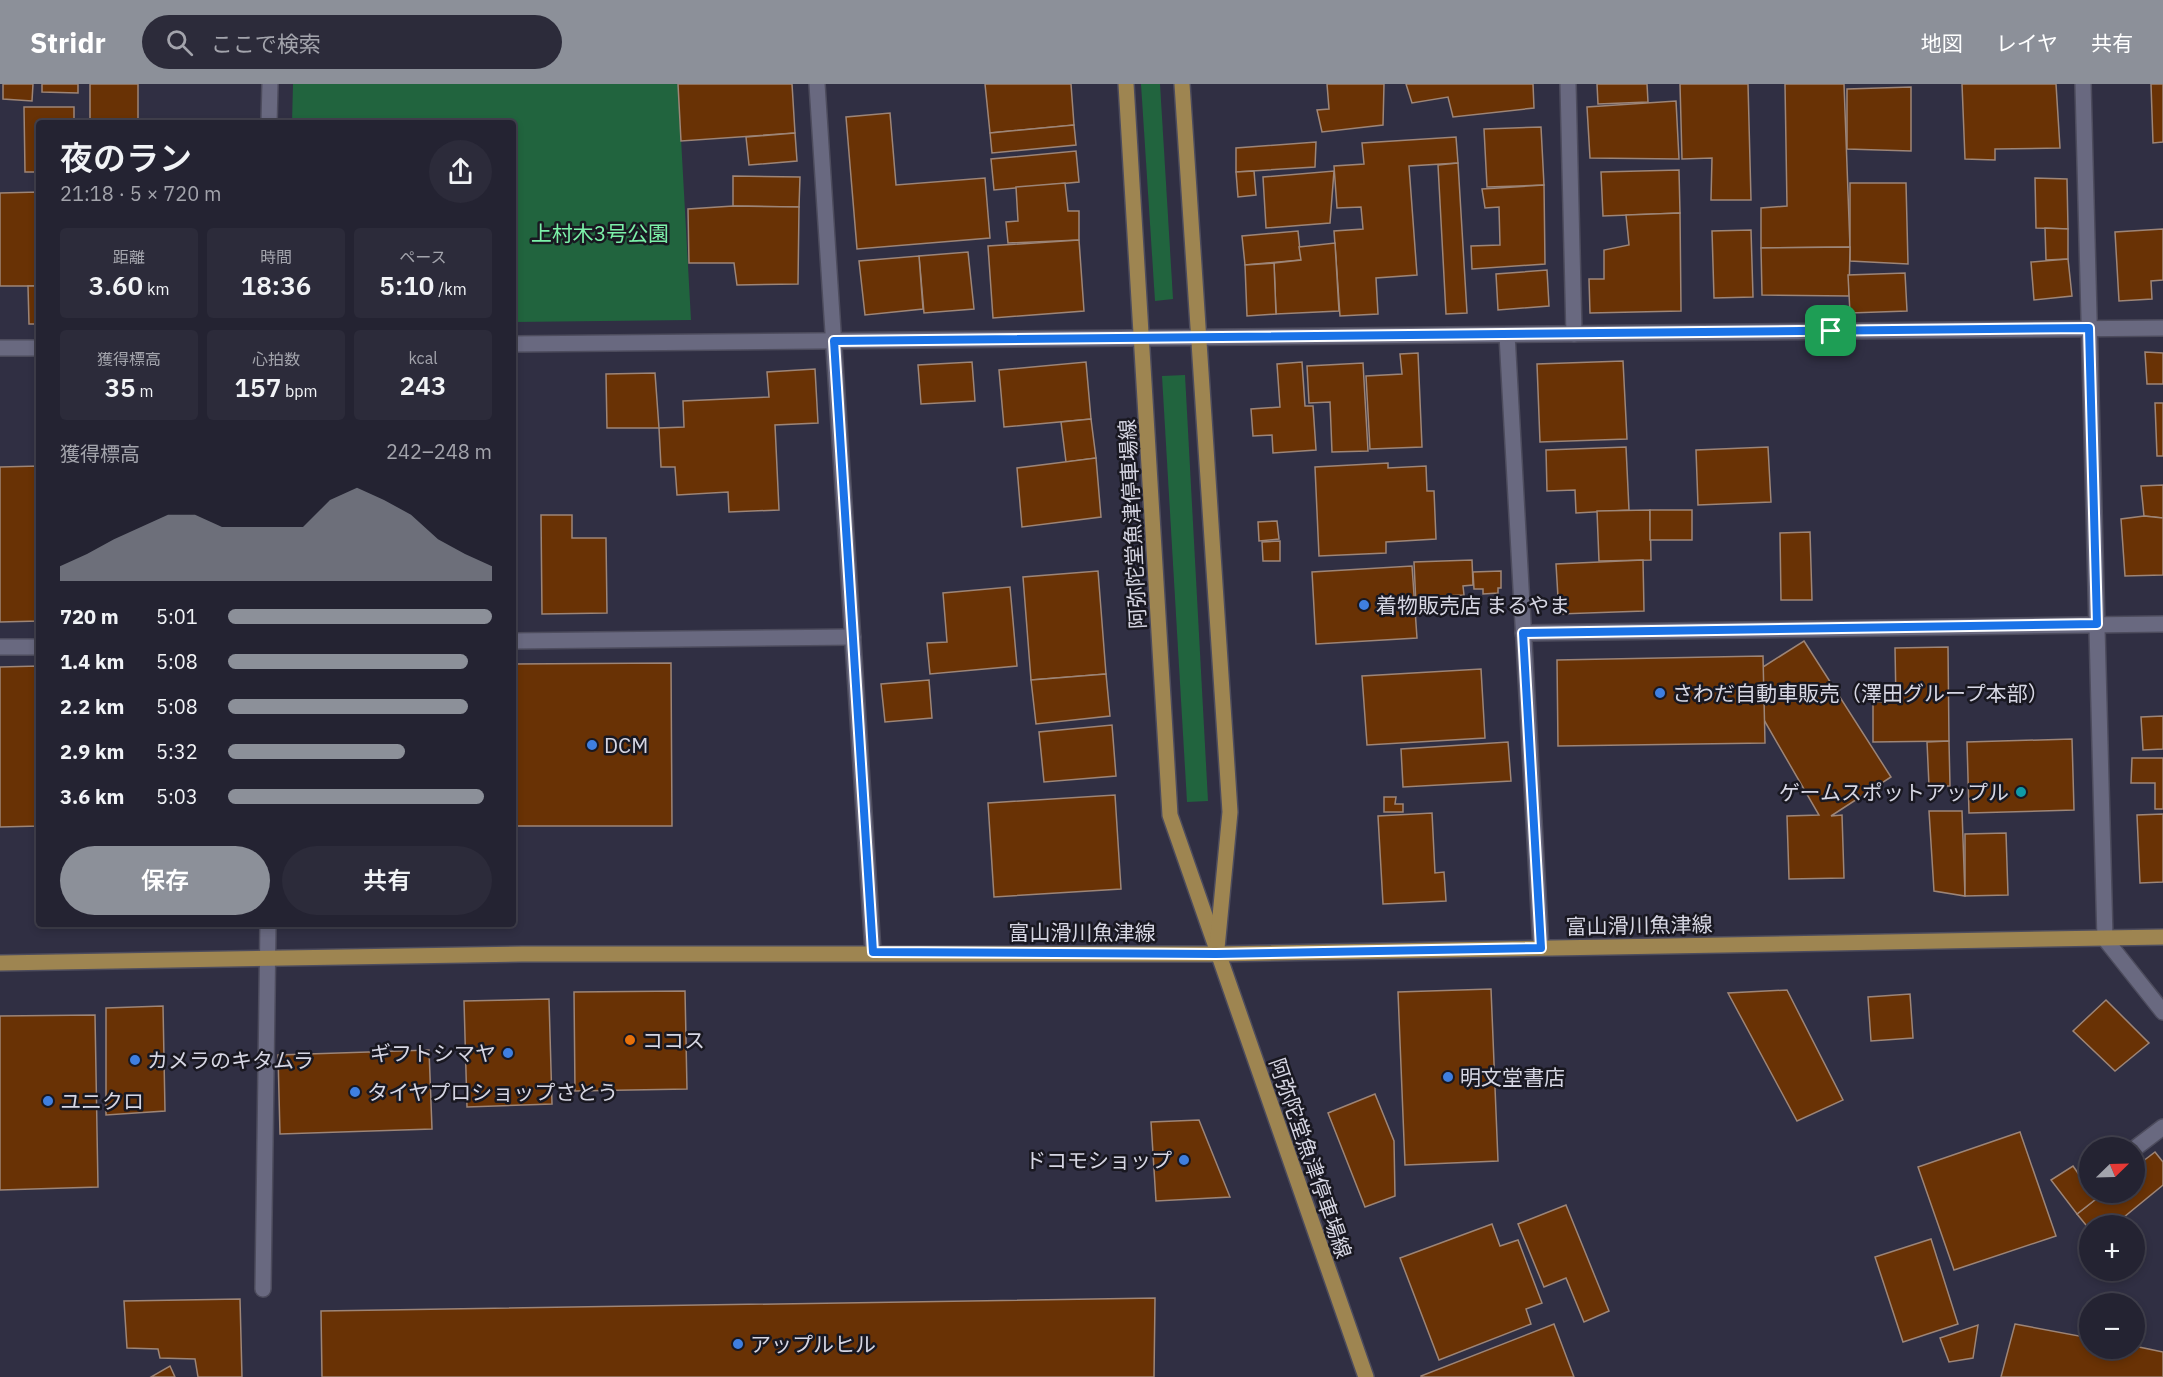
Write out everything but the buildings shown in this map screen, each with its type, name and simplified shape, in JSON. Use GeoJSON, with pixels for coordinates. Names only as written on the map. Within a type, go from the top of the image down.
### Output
{"type":"FeatureCollection","features":[{"type":"Feature","properties":{"kind":"main road","name":"阿弥陀堂魚津停車場線"},"geometry":{"type":"LineString","coordinates":[[1126,84],[1170,815],[1216,954],[1366,1377]]}},
{"type":"Feature","properties":{"kind":"main road","name":"阿弥陀堂魚津停車場線"},"geometry":{"type":"LineString","coordinates":[[1182,84],[1230,812],[1216,954]]}},
{"type":"Feature","properties":{"kind":"main road","name":"富山滑川魚津線"},"geometry":{"type":"LineString","coordinates":[[0,963],[873,952],[1216,954],[2163,937]]}},
{"type":"Feature","properties":{"kind":"street"},"geometry":{"type":"LineString","coordinates":[[269,120],[270,84]]}},
{"type":"Feature","properties":{"kind":"street"},"geometry":{"type":"LineString","coordinates":[[817,84],[873,952]]}},
{"type":"Feature","properties":{"kind":"street"},"geometry":{"type":"LineString","coordinates":[[1568,84],[1574,334]]}},
{"type":"Feature","properties":{"kind":"street"},"geometry":{"type":"LineString","coordinates":[[2083,84],[2105,939],[2163,1011]]}},
{"type":"Feature","properties":{"kind":"street"},"geometry":{"type":"LineString","coordinates":[[516,344],[2163,328]]}},
{"type":"Feature","properties":{"kind":"street"},"geometry":{"type":"LineString","coordinates":[[1507,335],[1541,948]]}},
{"type":"Feature","properties":{"kind":"street"},"geometry":{"type":"LineString","coordinates":[[0,348],[36,348]]}},
{"type":"Feature","properties":{"kind":"street"},"geometry":{"type":"LineString","coordinates":[[1523,633],[2163,624]]}},
{"type":"Feature","properties":{"kind":"street"},"geometry":{"type":"LineString","coordinates":[[516,641],[853,637]]}},
{"type":"Feature","properties":{"kind":"street"},"geometry":{"type":"LineString","coordinates":[[0,647],[36,647]]}},
{"type":"Feature","properties":{"kind":"street"},"geometry":{"type":"LineString","coordinates":[[263,1290],[268,927]]}},
{"type":"Feature","properties":{"kind":"street"},"geometry":{"type":"LineString","coordinates":[[2145,1141],[2163,1127]]}},
{"type":"Feature","properties":{"kind":"green space","name":"上村木3号公園"},"geometry":{"type":"Polygon","coordinates":[[[293,84],[678,84],[691,320],[516,322],[516,120],[292,120],[293,84]]]}},
{"type":"Feature","properties":{"kind":"green space"},"geometry":{"type":"Polygon","coordinates":[[[1141,84],[1160,84],[1173,299],[1155,301],[1141,84]]]}},
{"type":"Feature","properties":{"kind":"green space"},"geometry":{"type":"Polygon","coordinates":[[[1185,375],[1208,801],[1187,802],[1162,376],[1185,375]]]}},
{"type":"Feature","properties":{"kind":"place","name":"着物販売店 まるやま"},"geometry":{"type":"Point","coordinates":[1364,605]}},
{"type":"Feature","properties":{"kind":"place","name":"さわだ自動車販売（澤田グループ本部）"},"geometry":{"type":"Point","coordinates":[1660,693]}},
{"type":"Feature","properties":{"kind":"place","name":"DCM"},"geometry":{"type":"Point","coordinates":[592,745]}},
{"type":"Feature","properties":{"kind":"place","name":"ゲームスポットアップル"},"geometry":{"type":"Point","coordinates":[2021,792]}},
{"type":"Feature","properties":{"kind":"place","name":"ココス"},"geometry":{"type":"Point","coordinates":[630,1040]}},
{"type":"Feature","properties":{"kind":"place","name":"ギフトシマヤ"},"geometry":{"type":"Point","coordinates":[508,1053]}},
{"type":"Feature","properties":{"kind":"place","name":"カメラのキタムラ"},"geometry":{"type":"Point","coordinates":[135,1060]}},
{"type":"Feature","properties":{"kind":"place","name":"明文堂書店"},"geometry":{"type":"Point","coordinates":[1448,1077]}},
{"type":"Feature","properties":{"kind":"place","name":"タイヤプロショップさとう"},"geometry":{"type":"Point","coordinates":[355,1092]}},
{"type":"Feature","properties":{"kind":"place","name":"ユニクロ"},"geometry":{"type":"Point","coordinates":[48,1101]}},
{"type":"Feature","properties":{"kind":"place","name":"ドコモショップ"},"geometry":{"type":"Point","coordinates":[1184,1160]}},
{"type":"Feature","properties":{"kind":"place","name":"アップルヒル"},"geometry":{"type":"Point","coordinates":[738,1344]}},
{"type":"Feature","properties":{"kind":"route"},"geometry":{"type":"LineString","coordinates":[[2089,328],[2097,624],[1523,633],[1541,948],[1216,954],[873,952],[834,341],[1831,331],[2089,328]]}}]}
